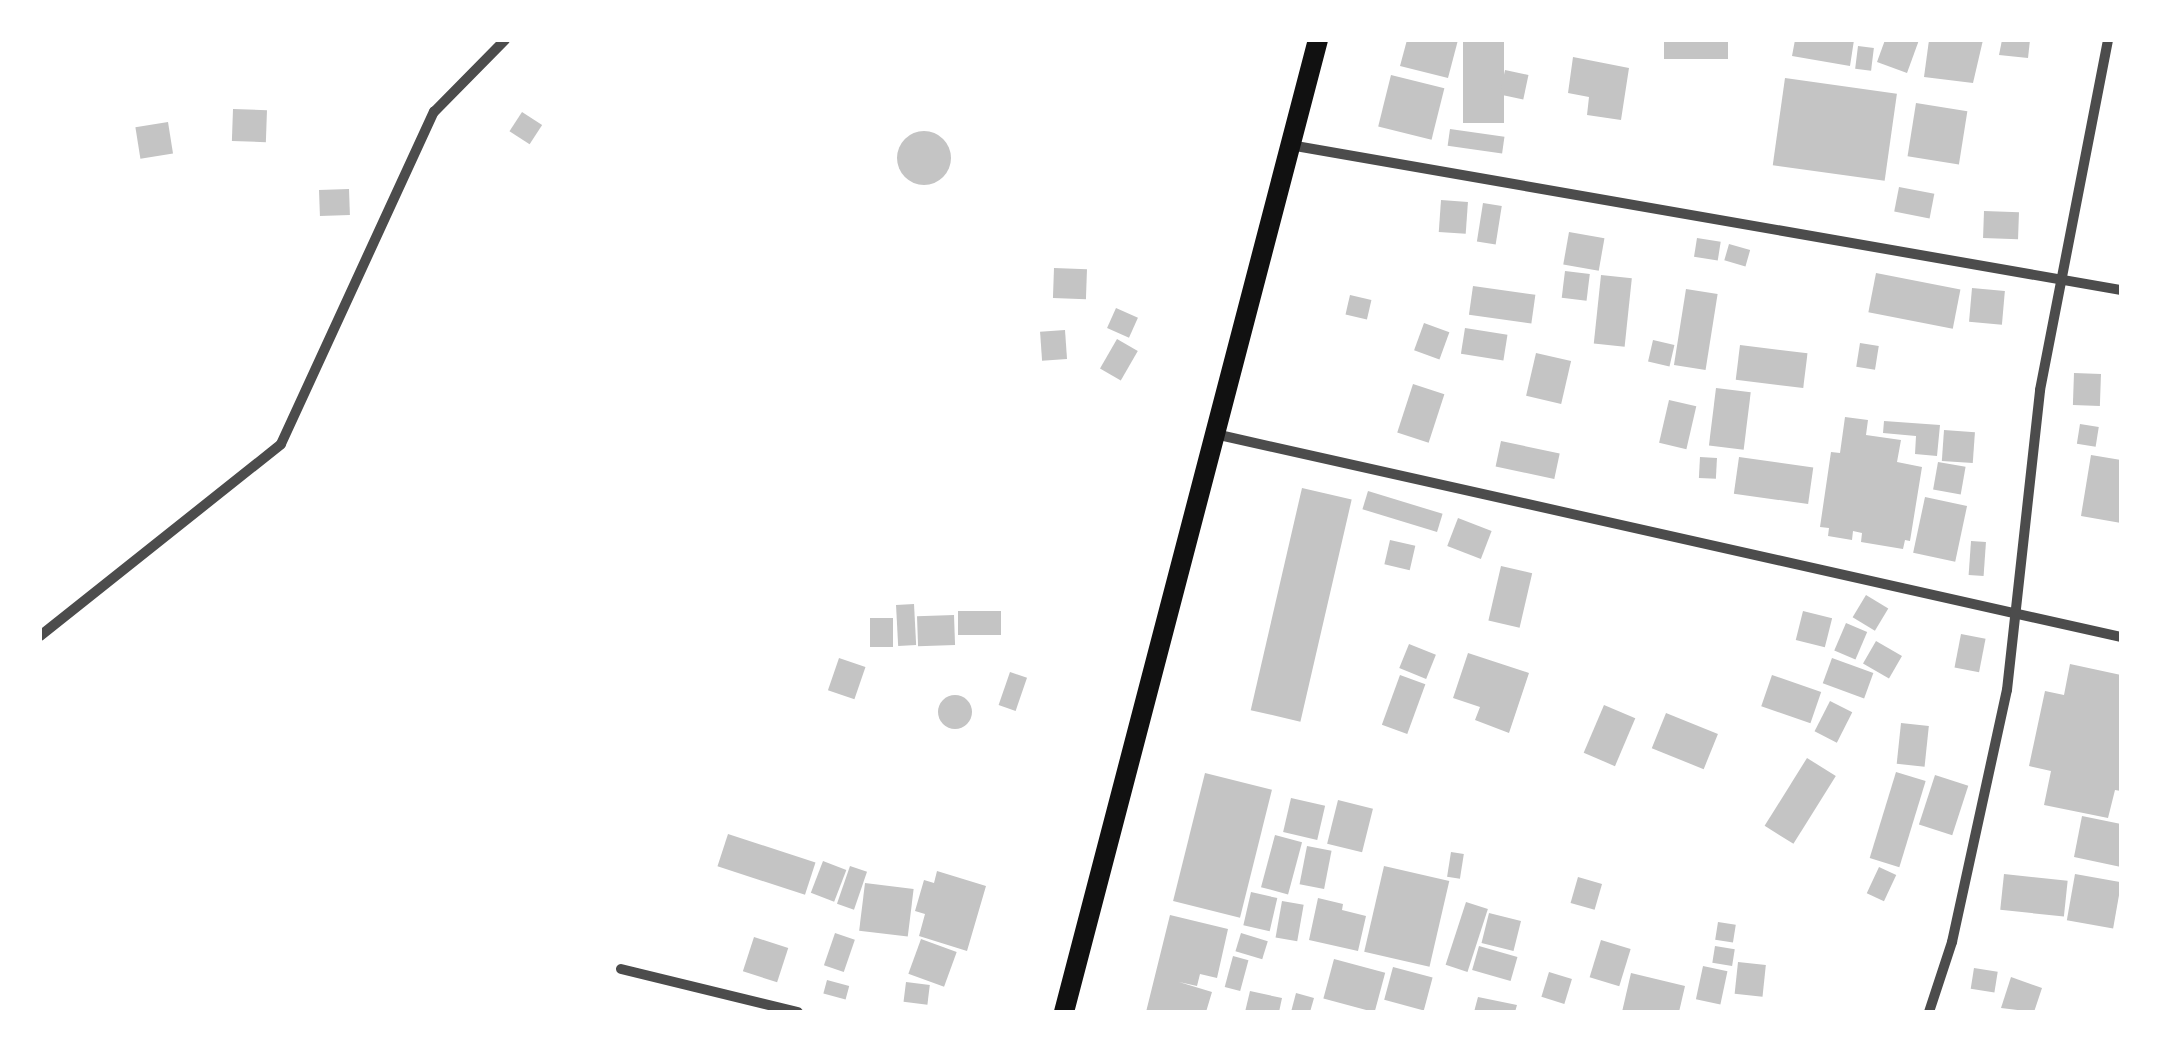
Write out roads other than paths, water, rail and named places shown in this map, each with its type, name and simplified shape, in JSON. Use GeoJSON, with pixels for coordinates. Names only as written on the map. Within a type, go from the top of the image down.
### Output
{"type":"FeatureCollection","features":[{"type":"Feature","properties":{"kind":"main road"},"geometry":{"type":"LineString","coordinates":[[1064,1012],[1318,40]]}},
{"type":"Feature","properties":{"kind":"street"},"geometry":{"type":"LineString","coordinates":[[40,636],[281,444],[434,112],[504,40]]}},
{"type":"Feature","properties":{"kind":"street"},"geometry":{"type":"LineString","coordinates":[[1930,1012],[1952,942],[2007,690],[2040,390],[2108,40]]}},
{"type":"Feature","properties":{"kind":"street"},"geometry":{"type":"LineString","coordinates":[[1290,145],[2121,290]]}},
{"type":"Feature","properties":{"kind":"street"},"geometry":{"type":"LineString","coordinates":[[1215,434],[2121,637]]}},
{"type":"Feature","properties":{"kind":"street"},"geometry":{"type":"LineString","coordinates":[[621,969],[798,1012]]}}]}
